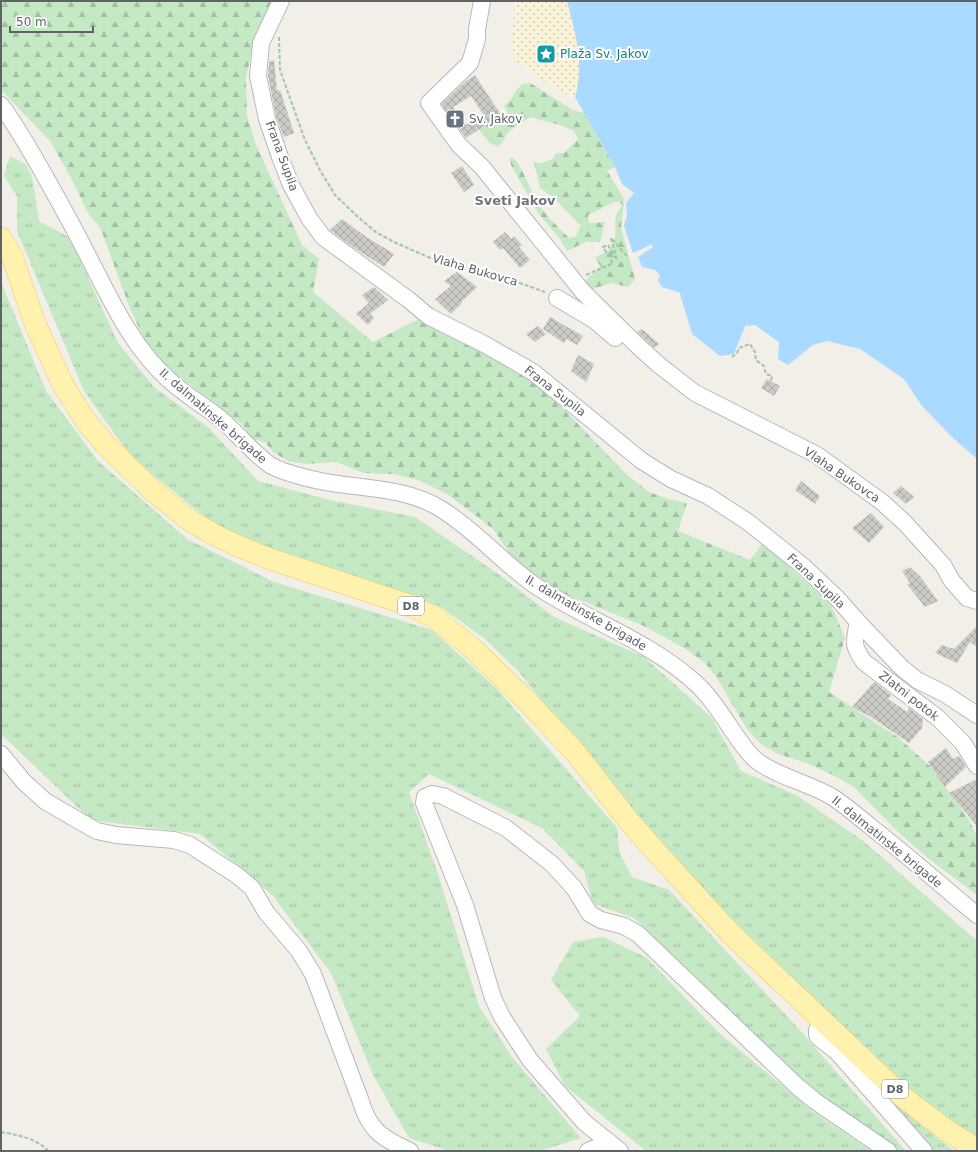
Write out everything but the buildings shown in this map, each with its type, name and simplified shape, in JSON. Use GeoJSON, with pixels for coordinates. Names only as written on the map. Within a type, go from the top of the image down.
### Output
{"type":"FeatureCollection","features":[{"type":"Feature","properties":{"kind":"main road","name":"D8"},"geometry":{"type":"LineString","coordinates":[[1,238],[12,256],[34,321],[63,385],[85,420],[105,444],[152,490],[189,520],[238,546],[270,559],[409,605],[435,618],[470,646],[525,699],[575,752],[628,820],[731,934],[903,1097],[949,1132],[977,1149]]}},
{"type":"Feature","properties":{"kind":"street","name":"Vlaha Bukovca"},"geometry":{"type":"LineString","coordinates":[[482,1],[477,29],[477,40],[470,63],[430,103],[459,145],[482,167],[583,292],[659,365],[695,393],[817,455],[882,502],[905,523],[943,565],[952,581],[967,598],[977,601]]}},
{"type":"Feature","properties":{"kind":"street","name":"Frana Supila"},"geometry":{"type":"LineString","coordinates":[[279,4],[261,43],[258,76],[268,119],[290,185],[309,218],[323,237],[403,295],[428,316],[484,344],[533,372],[642,461],[670,479],[708,496],[748,522],[803,566],[837,598],[902,668],[917,680],[946,694],[977,715]]}},
{"type":"Feature","properties":{"kind":"street","name":"II. dalmatinske brigade"},"geometry":{"type":"LineString","coordinates":[[1,105],[13,122],[62,207],[132,338],[149,360],[169,380],[221,419],[253,451],[272,466],[310,479],[381,489],[414,497],[439,507],[464,525],[534,585],[582,613],[646,647],[678,667],[698,684],[714,703],[740,742],[753,758],[775,772],[815,788],[834,798],[888,840],[977,916]]}},
{"type":"Feature","properties":{"kind":"street","name":"Vlaha Bukovca"},"geometry":{"type":"LineString","coordinates":[[557,298],[594,320],[627,348],[642,350]]}},
{"type":"Feature","properties":{"kind":"street","name":"Zlatni potok"},"geometry":{"type":"LineString","coordinates":[[858,622],[854,643],[864,662],[938,718],[963,743],[977,766]]}},
{"type":"Feature","properties":{"kind":"street"},"geometry":{"type":"LineString","coordinates":[[1,754],[24,782],[45,801],[97,831],[116,835],[174,840],[190,845],[238,876],[252,888],[266,912],[299,951],[313,974],[365,1115],[375,1130],[397,1145],[410,1151]]}},
{"type":"Feature","properties":{"kind":"street"},"geometry":{"type":"LineString","coordinates":[[614,1146],[584,1122],[530,1060],[502,1017],[493,998],[465,905],[424,803],[425,797],[432,794],[443,796],[506,828],[552,864],[574,888],[590,914],[601,920],[624,926],[638,934],[798,1087],[815,1101],[888,1151]]}},
{"type":"Feature","properties":{"kind":"street"},"geometry":{"type":"LineString","coordinates":[[822,1020],[818,1025],[817,1035],[819,1038],[829,1046],[924,1151]]}},
{"type":"Feature","properties":{"kind":"street"},"geometry":{"type":"LineString","coordinates":[[588,1151],[614,1146]]}},
{"type":"Feature","properties":{"kind":"path","name":"Vlaha Bukovca"},"geometry":{"type":"LineString","coordinates":[[279,4],[280,70],[305,140],[321,172],[335,195],[377,233],[396,243],[450,265],[503,277],[537,288],[557,298]]}},
{"type":"Feature","properties":{"kind":"path"},"geometry":{"type":"LineString","coordinates":[[583,276],[613,263],[603,247],[608,245],[617,260],[611,238],[628,256]]}},
{"type":"Feature","properties":{"kind":"path"},"geometry":{"type":"LineString","coordinates":[[732,357],[737,353],[739,348],[750,344],[755,352],[756,360],[764,366],[766,374],[772,376],[771,381]]}},
{"type":"Feature","properties":{"kind":"path"},"geometry":{"type":"LineString","coordinates":[[1,1132],[25,1137],[44,1146],[48,1151]]}},
{"type":"Feature","properties":{"kind":"green space"},"geometry":{"type":"Polygon","coordinates":[[[1,1],[273,1],[254,41],[246,78],[247,116],[256,145],[302,245],[319,259],[313,292],[373,342],[419,319],[516,365],[552,397],[627,475],[649,492],[668,499],[687,503],[678,531],[750,560],[763,543],[831,605],[845,638],[829,692],[899,738],[930,766],[968,818],[977,837],[977,895],[929,859],[899,833],[854,787],[809,764],[778,754],[762,745],[747,729],[715,675],[705,663],[686,649],[644,626],[538,583],[513,558],[493,529],[447,494],[421,481],[394,474],[364,473],[336,462],[306,464],[288,461],[273,452],[265,442],[252,439],[242,424],[189,384],[169,371],[155,357],[144,339],[129,306],[100,227],[89,215],[51,142],[1,90],[1,1]]]}},
{"type":"Feature","properties":{"kind":"green space"},"geometry":{"type":"Polygon","coordinates":[[[530,83],[573,110],[584,113],[615,167],[607,171],[624,199],[621,228],[635,279],[628,287],[612,283],[592,289],[585,281],[601,267],[595,258],[609,250],[613,245],[615,239],[616,217],[618,211],[623,206],[619,201],[588,215],[589,223],[605,222],[600,242],[586,242],[567,251],[560,239],[538,213],[511,165],[510,158],[514,158],[522,170],[536,201],[549,218],[569,238],[575,237],[581,226],[553,197],[540,188],[534,162],[542,163],[553,159],[556,153],[564,153],[578,139],[574,131],[560,125],[530,117],[509,131],[499,147],[490,143],[479,130],[497,118],[499,120],[508,114],[504,105],[510,100],[520,86],[530,83]]]}},
{"type":"Feature","properties":{"kind":"green space"},"geometry":{"type":"Polygon","coordinates":[[[10,156],[25,164],[32,176],[39,221],[70,238],[118,343],[154,387],[208,427],[258,481],[330,500],[415,517],[501,576],[554,617],[644,657],[712,718],[741,771],[796,795],[862,840],[977,941],[977,1139],[945,1121],[888,1073],[710,897],[613,791],[519,672],[484,638],[439,606],[283,555],[224,532],[133,459],[84,391],[17,231],[17,196],[4,176],[10,156]]]}},
{"type":"Feature","properties":{"kind":"green space"},"geometry":{"type":"Polygon","coordinates":[[[1,282],[46,391],[98,461],[187,539],[274,582],[432,630],[497,689],[617,828],[620,854],[632,877],[669,890],[796,1026],[906,1151],[899,1151],[816,1094],[695,980],[634,918],[593,904],[584,871],[542,828],[429,774],[409,792],[438,874],[479,1006],[512,1057],[581,1138],[540,1151],[449,1151],[409,1138],[373,1075],[331,973],[273,896],[200,834],[91,820],[1,734],[1,282]]]}},
{"type":"Feature","properties":{"kind":"green space"},"geometry":{"type":"Polygon","coordinates":[[[603,937],[647,958],[718,1032],[815,1113],[871,1151],[646,1151],[565,1086],[546,1049],[580,1016],[551,980],[573,942],[603,937]]]}},
{"type":"Feature","properties":{"kind":"green space"},"geometry":{"type":"Polygon","coordinates":[[[887,1098],[954,1151],[931,1151],[887,1098]]]}},
{"type":"Feature","properties":{"kind":"sand","name":"Plaža Sv. Jakov"},"geometry":{"type":"Polygon","coordinates":[[[515,1],[567,1],[576,37],[579,61],[578,85],[575,97],[552,86],[516,62],[513,50],[515,1]]]}},
{"type":"Feature","properties":{"kind":"water"},"geometry":{"type":"Polygon","coordinates":[[[567,1],[977,1],[977,459],[952,437],[922,406],[904,379],[860,349],[827,341],[813,345],[788,365],[778,359],[779,342],[755,325],[745,326],[734,354],[720,356],[692,334],[680,294],[681,293],[662,287],[658,281],[660,275],[655,270],[642,267],[638,257],[653,247],[652,244],[633,253],[624,226],[627,216],[626,203],[634,193],[622,184],[615,167],[575,97],[579,73],[578,49],[567,1]]]}},
{"type":"Feature","properties":{"kind":"place","name":"Plaža Sv. Jakov"},"geometry":{"type":"Point","coordinates":[546,54]}},
{"type":"Feature","properties":{"kind":"place","name":"Sv. Jakov"},"geometry":{"type":"Point","coordinates":[455,119]}},
{"type":"Feature","properties":{"kind":"district","name":"Sveti Jakov"},"geometry":{"type":"Point","coordinates":[515,200]}}]}
